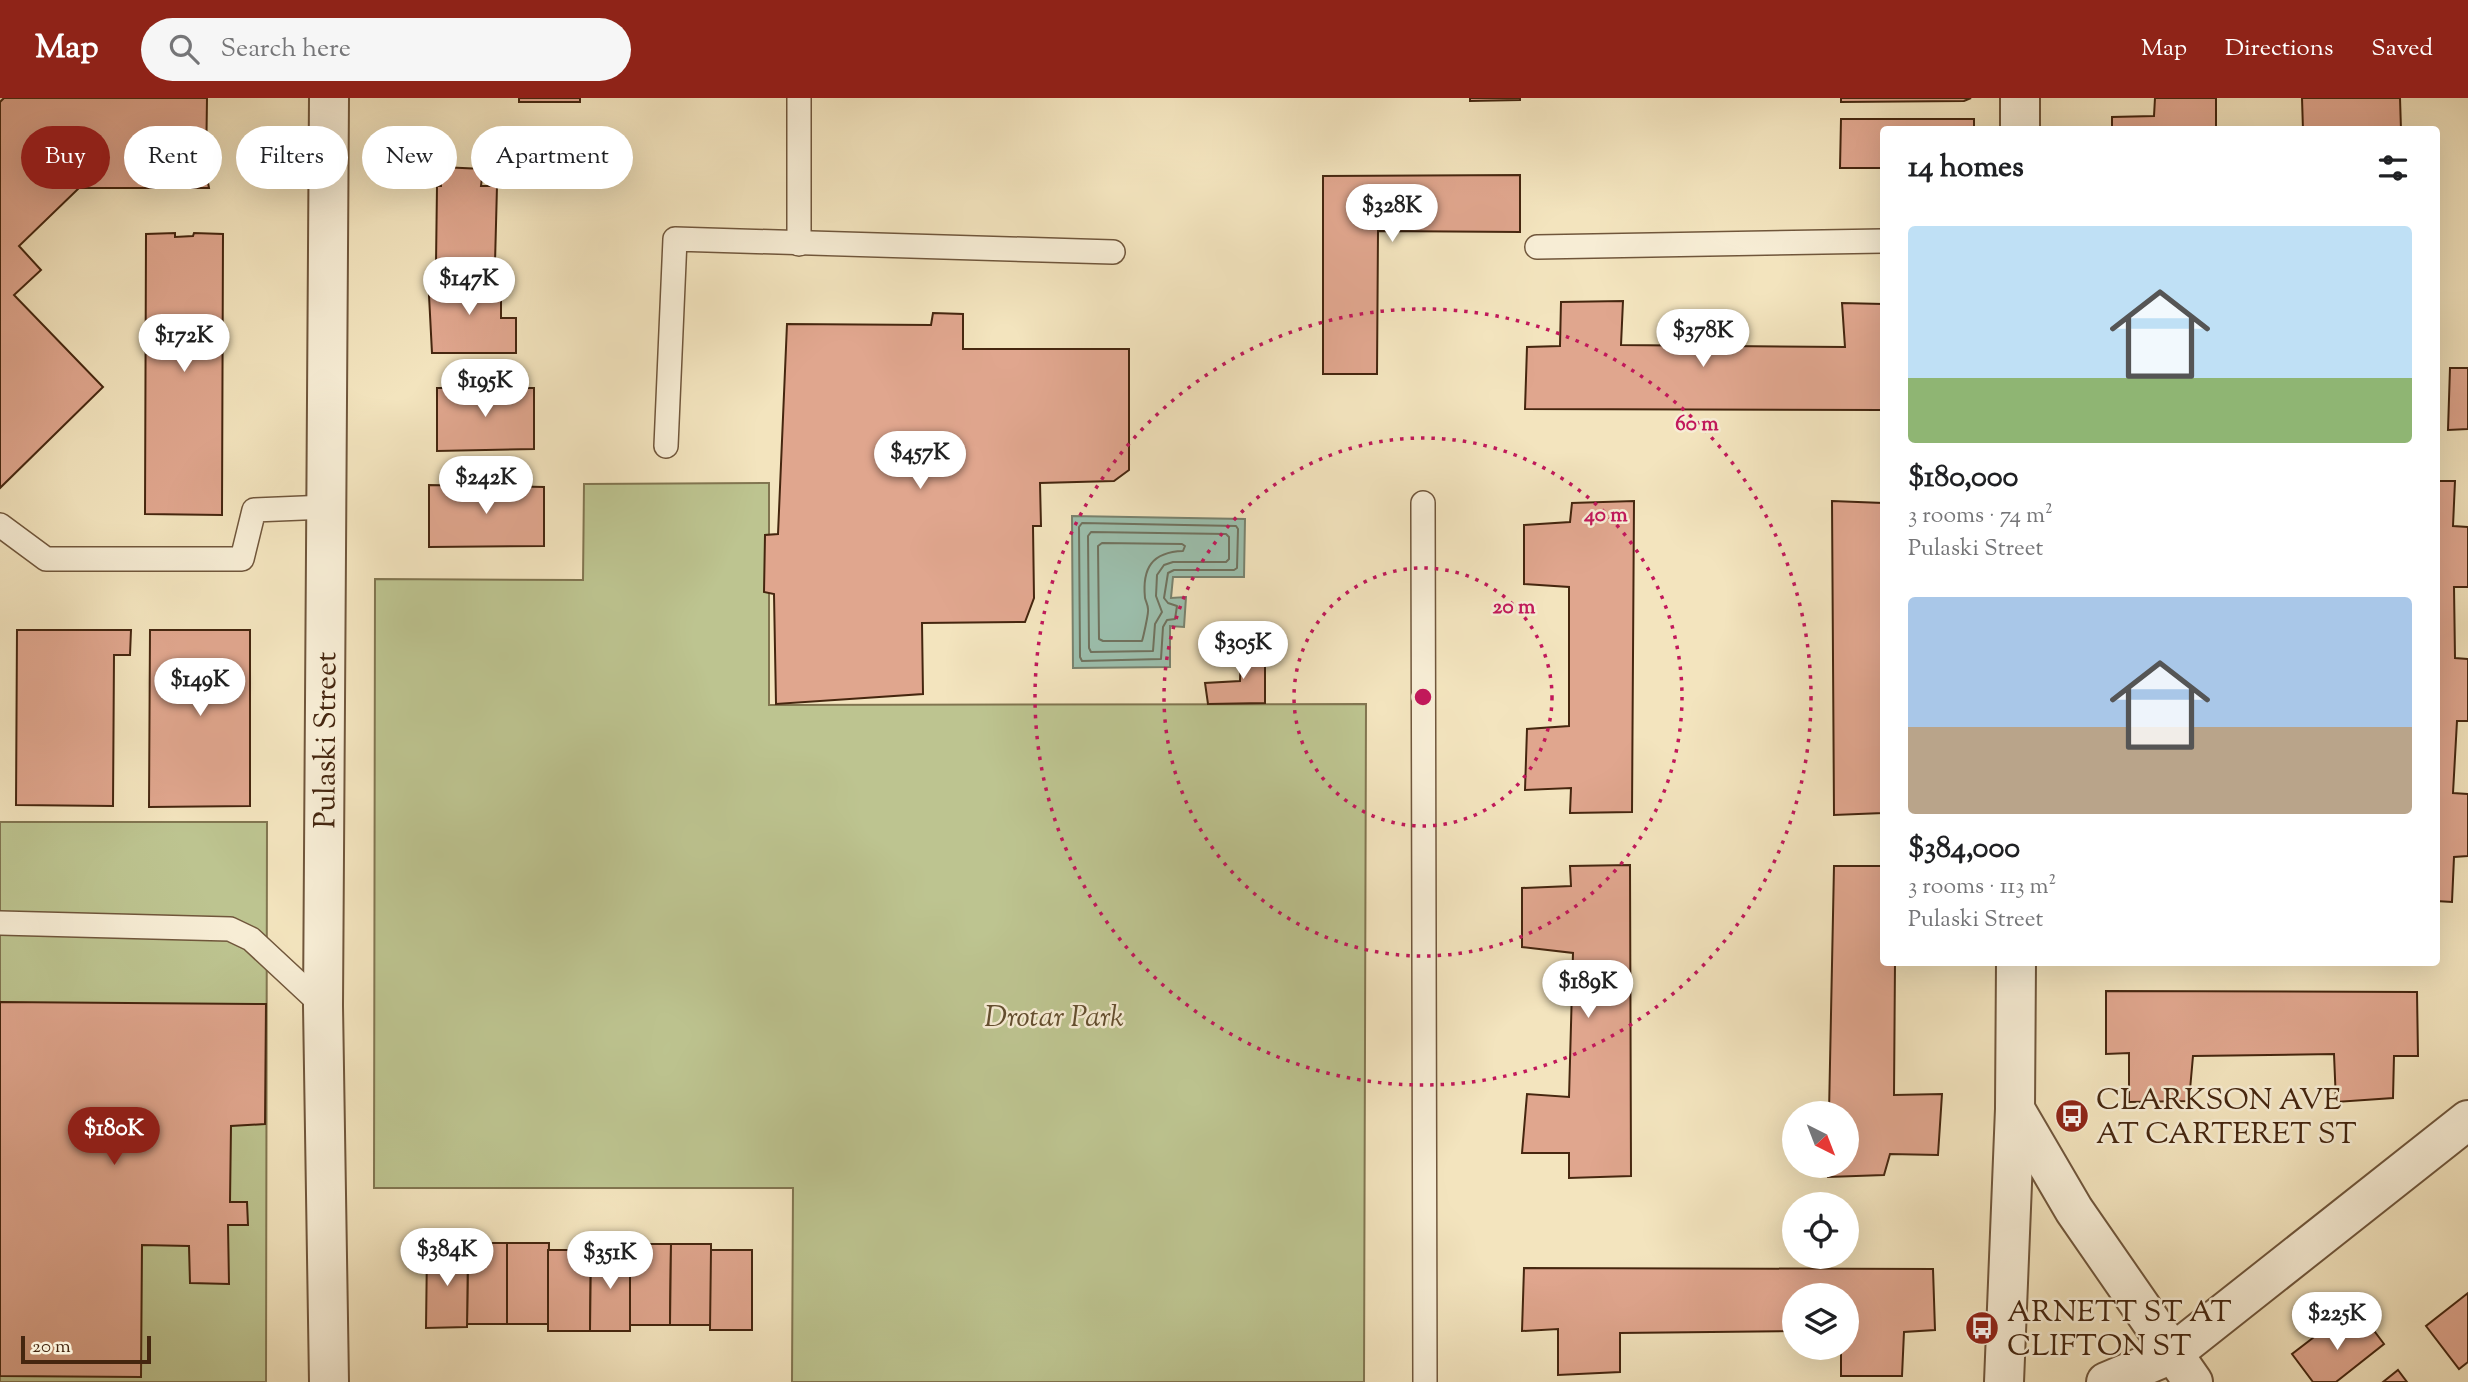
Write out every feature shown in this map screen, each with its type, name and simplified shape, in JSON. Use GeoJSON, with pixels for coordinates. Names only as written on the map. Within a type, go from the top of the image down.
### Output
{"type":"FeatureCollection","features":[{"type":"Feature","properties":{"kind":"street","name":"Pulaski Street"},"geometry":{"type":"LineString","coordinates":[[329,98],[323,1006],[329,1382]]}},
{"type":"Feature","properties":{"kind":"street"},"geometry":{"type":"LineString","coordinates":[[2020,98],[2020,126]]}},
{"type":"Feature","properties":{"kind":"street"},"geometry":{"type":"LineString","coordinates":[[2004,1382],[2015,1109],[2016,966]]}},
{"type":"Feature","properties":{"kind":"street"},"geometry":{"type":"LineString","coordinates":[[2015,1109],[2074,1210],[2183,1368]]}},
{"type":"Feature","properties":{"kind":"street"},"geometry":{"type":"LineString","coordinates":[[2106,1382],[2183,1368],[2468,1120]]}},
{"type":"Feature","properties":{"kind":"lane"},"geometry":{"type":"LineString","coordinates":[[799,98],[799,244]]}},
{"type":"Feature","properties":{"kind":"lane"},"geometry":{"type":"LineString","coordinates":[[666,446],[675,239],[1113,252]]}},
{"type":"Feature","properties":{"kind":"lane"},"geometry":{"type":"LineString","coordinates":[[1537,247],[1880,241]]}},
{"type":"Feature","properties":{"kind":"lane"},"geometry":{"type":"LineString","coordinates":[[1423,503],[1425,1382]]}},
{"type":"Feature","properties":{"kind":"lane"},"geometry":{"type":"LineString","coordinates":[[0,525],[46,559],[242,559],[254,510],[327,507]]}},
{"type":"Feature","properties":{"kind":"lane"},"geometry":{"type":"LineString","coordinates":[[0,923],[230,929],[260,946],[323,1006]]}},
{"type":"Feature","properties":{"kind":"green space","name":"Drotar Park"},"geometry":{"type":"Polygon","coordinates":[[[769,483],[769,705],[1366,704],[1364,1382],[792,1382],[793,1188],[374,1188],[375,579],[583,580],[584,484],[769,483]]]}},
{"type":"Feature","properties":{"kind":"green space"},"geometry":{"type":"Polygon","coordinates":[[[0,822],[267,822],[266,1382],[0,1382],[0,822]]]}},
{"type":"Feature","properties":{"kind":"water"},"geometry":{"type":"Polygon","coordinates":[[[1072,516],[1245,519],[1244,577],[1173,577],[1171,598],[1186,597],[1184,627],[1170,626],[1170,667],[1073,668],[1072,516]]]}},
{"type":"Feature","properties":{"kind":"building"},"geometry":{"type":"Polygon","coordinates":[[[4,98],[207,98],[207,126],[124,126],[124,188],[110,188],[110,126],[21,126],[21,189],[78,189],[19,246],[41,270],[14,295],[103,387],[0,488],[0,102],[4,98]]]}},
{"type":"Feature","properties":{"kind":"building"},"geometry":{"type":"Polygon","coordinates":[[[519,98],[580,98],[580,102],[519,102],[519,98]]]}},
{"type":"Feature","properties":{"kind":"building"},"geometry":{"type":"Polygon","coordinates":[[[1470,98],[1520,98],[1520,100],[1470,101],[1470,98]]]}},
{"type":"Feature","properties":{"kind":"building"},"geometry":{"type":"Polygon","coordinates":[[[1841,98],[1971,98],[1964,101],[1841,102],[1841,98]]]}},
{"type":"Feature","properties":{"kind":"building"},"geometry":{"type":"Polygon","coordinates":[[[2155,98],[2216,98],[2216,126],[2112,126],[2112,117],[2154,116],[2155,98]]]}},
{"type":"Feature","properties":{"kind":"building"},"geometry":{"type":"Polygon","coordinates":[[[2302,98],[2400,98],[2401,126],[2303,126],[2302,98]]]}},
{"type":"Feature","properties":{"kind":"building"},"geometry":{"type":"Polygon","coordinates":[[[1841,119],[1974,119],[1974,126],[1880,126],[1880,168],[1840,168],[1841,119]]]}},
{"type":"Feature","properties":{"kind":"building"},"geometry":{"type":"Polygon","coordinates":[[[457,168],[471,168],[471,189],[497,189],[495,263],[436,263],[437,189],[457,189],[457,168]]]}},
{"type":"Feature","properties":{"kind":"building"},"geometry":{"type":"Polygon","coordinates":[[[1520,175],[1520,232],[1378,231],[1377,374],[1323,374],[1323,176],[1520,175]]]}},
{"type":"Feature","properties":{"kind":"building"},"geometry":{"type":"Polygon","coordinates":[[[175,233],[175,237],[193,236],[194,233],[223,234],[222,515],[145,514],[146,234],[175,233]]]}},
{"type":"Feature","properties":{"kind":"building"},"geometry":{"type":"Polygon","coordinates":[[[428,276],[501,280],[501,318],[516,318],[516,353],[432,353],[428,276]]]}},
{"type":"Feature","properties":{"kind":"building"},"geometry":{"type":"Polygon","coordinates":[[[1623,301],[1621,345],[1845,347],[1842,303],[1880,304],[1880,410],[1525,409],[1527,347],[1560,346],[1561,302],[1623,301]]]}},
{"type":"Feature","properties":{"kind":"building"},"geometry":{"type":"Polygon","coordinates":[[[933,313],[963,314],[963,349],[1129,349],[1129,470],[1114,481],[1040,483],[1041,526],[1033,526],[1034,598],[1025,622],[922,623],[923,694],[776,704],[774,594],[764,592],[765,535],[778,534],[787,324],[931,325],[933,313]]]}},
{"type":"Feature","properties":{"kind":"building"},"geometry":{"type":"Polygon","coordinates":[[[2450,368],[2468,368],[2468,429],[2448,430],[2450,368]]]}},
{"type":"Feature","properties":{"kind":"building"},"geometry":{"type":"Polygon","coordinates":[[[437,388],[534,388],[534,449],[437,451],[437,388]]]}},
{"type":"Feature","properties":{"kind":"building"},"geometry":{"type":"Polygon","coordinates":[[[2440,481],[2455,481],[2453,526],[2468,527],[2468,587],[2454,587],[2455,658],[2468,659],[2468,721],[2457,721],[2453,793],[2468,794],[2468,856],[2454,857],[2452,902],[2440,901],[2440,481]]]}},
{"type":"Feature","properties":{"kind":"building"},"geometry":{"type":"Polygon","coordinates":[[[429,485],[544,487],[544,546],[429,547],[429,485]]]}},
{"type":"Feature","properties":{"kind":"building"},"geometry":{"type":"Polygon","coordinates":[[[1634,501],[1632,812],[1570,813],[1571,788],[1525,790],[1527,729],[1569,726],[1569,587],[1524,584],[1524,525],[1570,522],[1572,503],[1634,501]]]}},
{"type":"Feature","properties":{"kind":"building"},"geometry":{"type":"Polygon","coordinates":[[[1832,501],[1880,503],[1880,813],[1834,815],[1832,501]]]}},
{"type":"Feature","properties":{"kind":"building"},"geometry":{"type":"Polygon","coordinates":[[[17,630],[131,630],[130,655],[114,655],[113,806],[16,805],[17,630]]]}},
{"type":"Feature","properties":{"kind":"building"},"geometry":{"type":"Polygon","coordinates":[[[150,630],[250,630],[250,806],[149,807],[150,630]]]}},
{"type":"Feature","properties":{"kind":"building"},"geometry":{"type":"Polygon","coordinates":[[[1265,645],[1265,703],[1208,704],[1205,683],[1240,681],[1241,648],[1265,645]]]}},
{"type":"Feature","properties":{"kind":"building"},"geometry":{"type":"Polygon","coordinates":[[[1630,865],[1631,1176],[1569,1178],[1569,1153],[1522,1153],[1527,1094],[1569,1097],[1573,953],[1522,947],[1522,888],[1571,886],[1570,866],[1630,865]]]}},
{"type":"Feature","properties":{"kind":"building"},"geometry":{"type":"Polygon","coordinates":[[[1834,866],[1880,866],[1880,966],[1895,966],[1894,1095],[1942,1094],[1938,1155],[1890,1154],[1884,1175],[1859,1176],[1859,1101],[1829,1101],[1834,866]]]}},
{"type":"Feature","properties":{"kind":"building"},"geometry":{"type":"Polygon","coordinates":[[[2106,991],[2417,992],[2418,1056],[2394,1056],[2393,1098],[2336,1102],[2334,1054],[2193,1056],[2189,1101],[2129,1102],[2129,1053],[2106,1054],[2106,991]]]}},
{"type":"Feature","properties":{"kind":"building"},"geometry":{"type":"Polygon","coordinates":[[[0,1002],[266,1004],[265,1124],[231,1126],[230,1202],[247,1202],[248,1225],[228,1225],[229,1284],[190,1283],[189,1246],[142,1245],[141,1377],[0,1376],[0,1002]]]}},
{"type":"Feature","properties":{"kind":"building"},"geometry":{"type":"Polygon","coordinates":[[[468,1243],[507,1243],[507,1324],[467,1324],[468,1243]]]}},
{"type":"Feature","properties":{"kind":"building"},"geometry":{"type":"Polygon","coordinates":[[[507,1243],[549,1243],[548,1324],[507,1324],[507,1243]]]}},
{"type":"Feature","properties":{"kind":"building"},"geometry":{"type":"Polygon","coordinates":[[[630,1244],[671,1244],[670,1325],[630,1325],[630,1244]]]}},
{"type":"Feature","properties":{"kind":"building"},"geometry":{"type":"Polygon","coordinates":[[[671,1244],[711,1244],[711,1325],[670,1325],[671,1244]]]}},
{"type":"Feature","properties":{"kind":"building"},"geometry":{"type":"Polygon","coordinates":[[[427,1249],[468,1249],[467,1327],[426,1328],[427,1249]]]}},
{"type":"Feature","properties":{"kind":"building"},"geometry":{"type":"Polygon","coordinates":[[[548,1250],[591,1250],[590,1331],[548,1331],[548,1250]]]}},
{"type":"Feature","properties":{"kind":"building"},"geometry":{"type":"Polygon","coordinates":[[[591,1250],[630,1250],[630,1331],[590,1331],[591,1250]]]}},
{"type":"Feature","properties":{"kind":"building"},"geometry":{"type":"Polygon","coordinates":[[[711,1250],[752,1250],[752,1330],[710,1330],[711,1250]]]}},
{"type":"Feature","properties":{"kind":"building"},"geometry":{"type":"Polygon","coordinates":[[[1524,1268],[1933,1269],[1935,1330],[1904,1332],[1902,1376],[1841,1376],[1841,1360],[1859,1360],[1859,1283],[1782,1283],[1782,1331],[1620,1333],[1620,1372],[1558,1375],[1558,1329],[1522,1331],[1524,1268]]]}},
{"type":"Feature","properties":{"kind":"building"},"geometry":{"type":"Polygon","coordinates":[[[2468,1293],[2468,1362],[2459,1369],[2426,1326],[2468,1293]]]}},
{"type":"Feature","properties":{"kind":"building"},"geometry":{"type":"Polygon","coordinates":[[[2361,1318],[2384,1344],[2336,1382],[2313,1382],[2292,1354],[2331,1324],[2340,1334],[2361,1318]]]}},
{"type":"Feature","properties":{"kind":"building"},"geometry":{"type":"Polygon","coordinates":[[[2398,1370],[2407,1382],[2383,1382],[2398,1370]]]}},
{"type":"Feature","properties":{"kind":"place","name":"CLARKSON AVE AT CARTERET ST"},"geometry":{"type":"Point","coordinates":[2072,1116]}},
{"type":"Feature","properties":{"kind":"place","name":"ARNETT ST AT CLIFTON ST"},"geometry":{"type":"Point","coordinates":[1982,1328]}}]}
